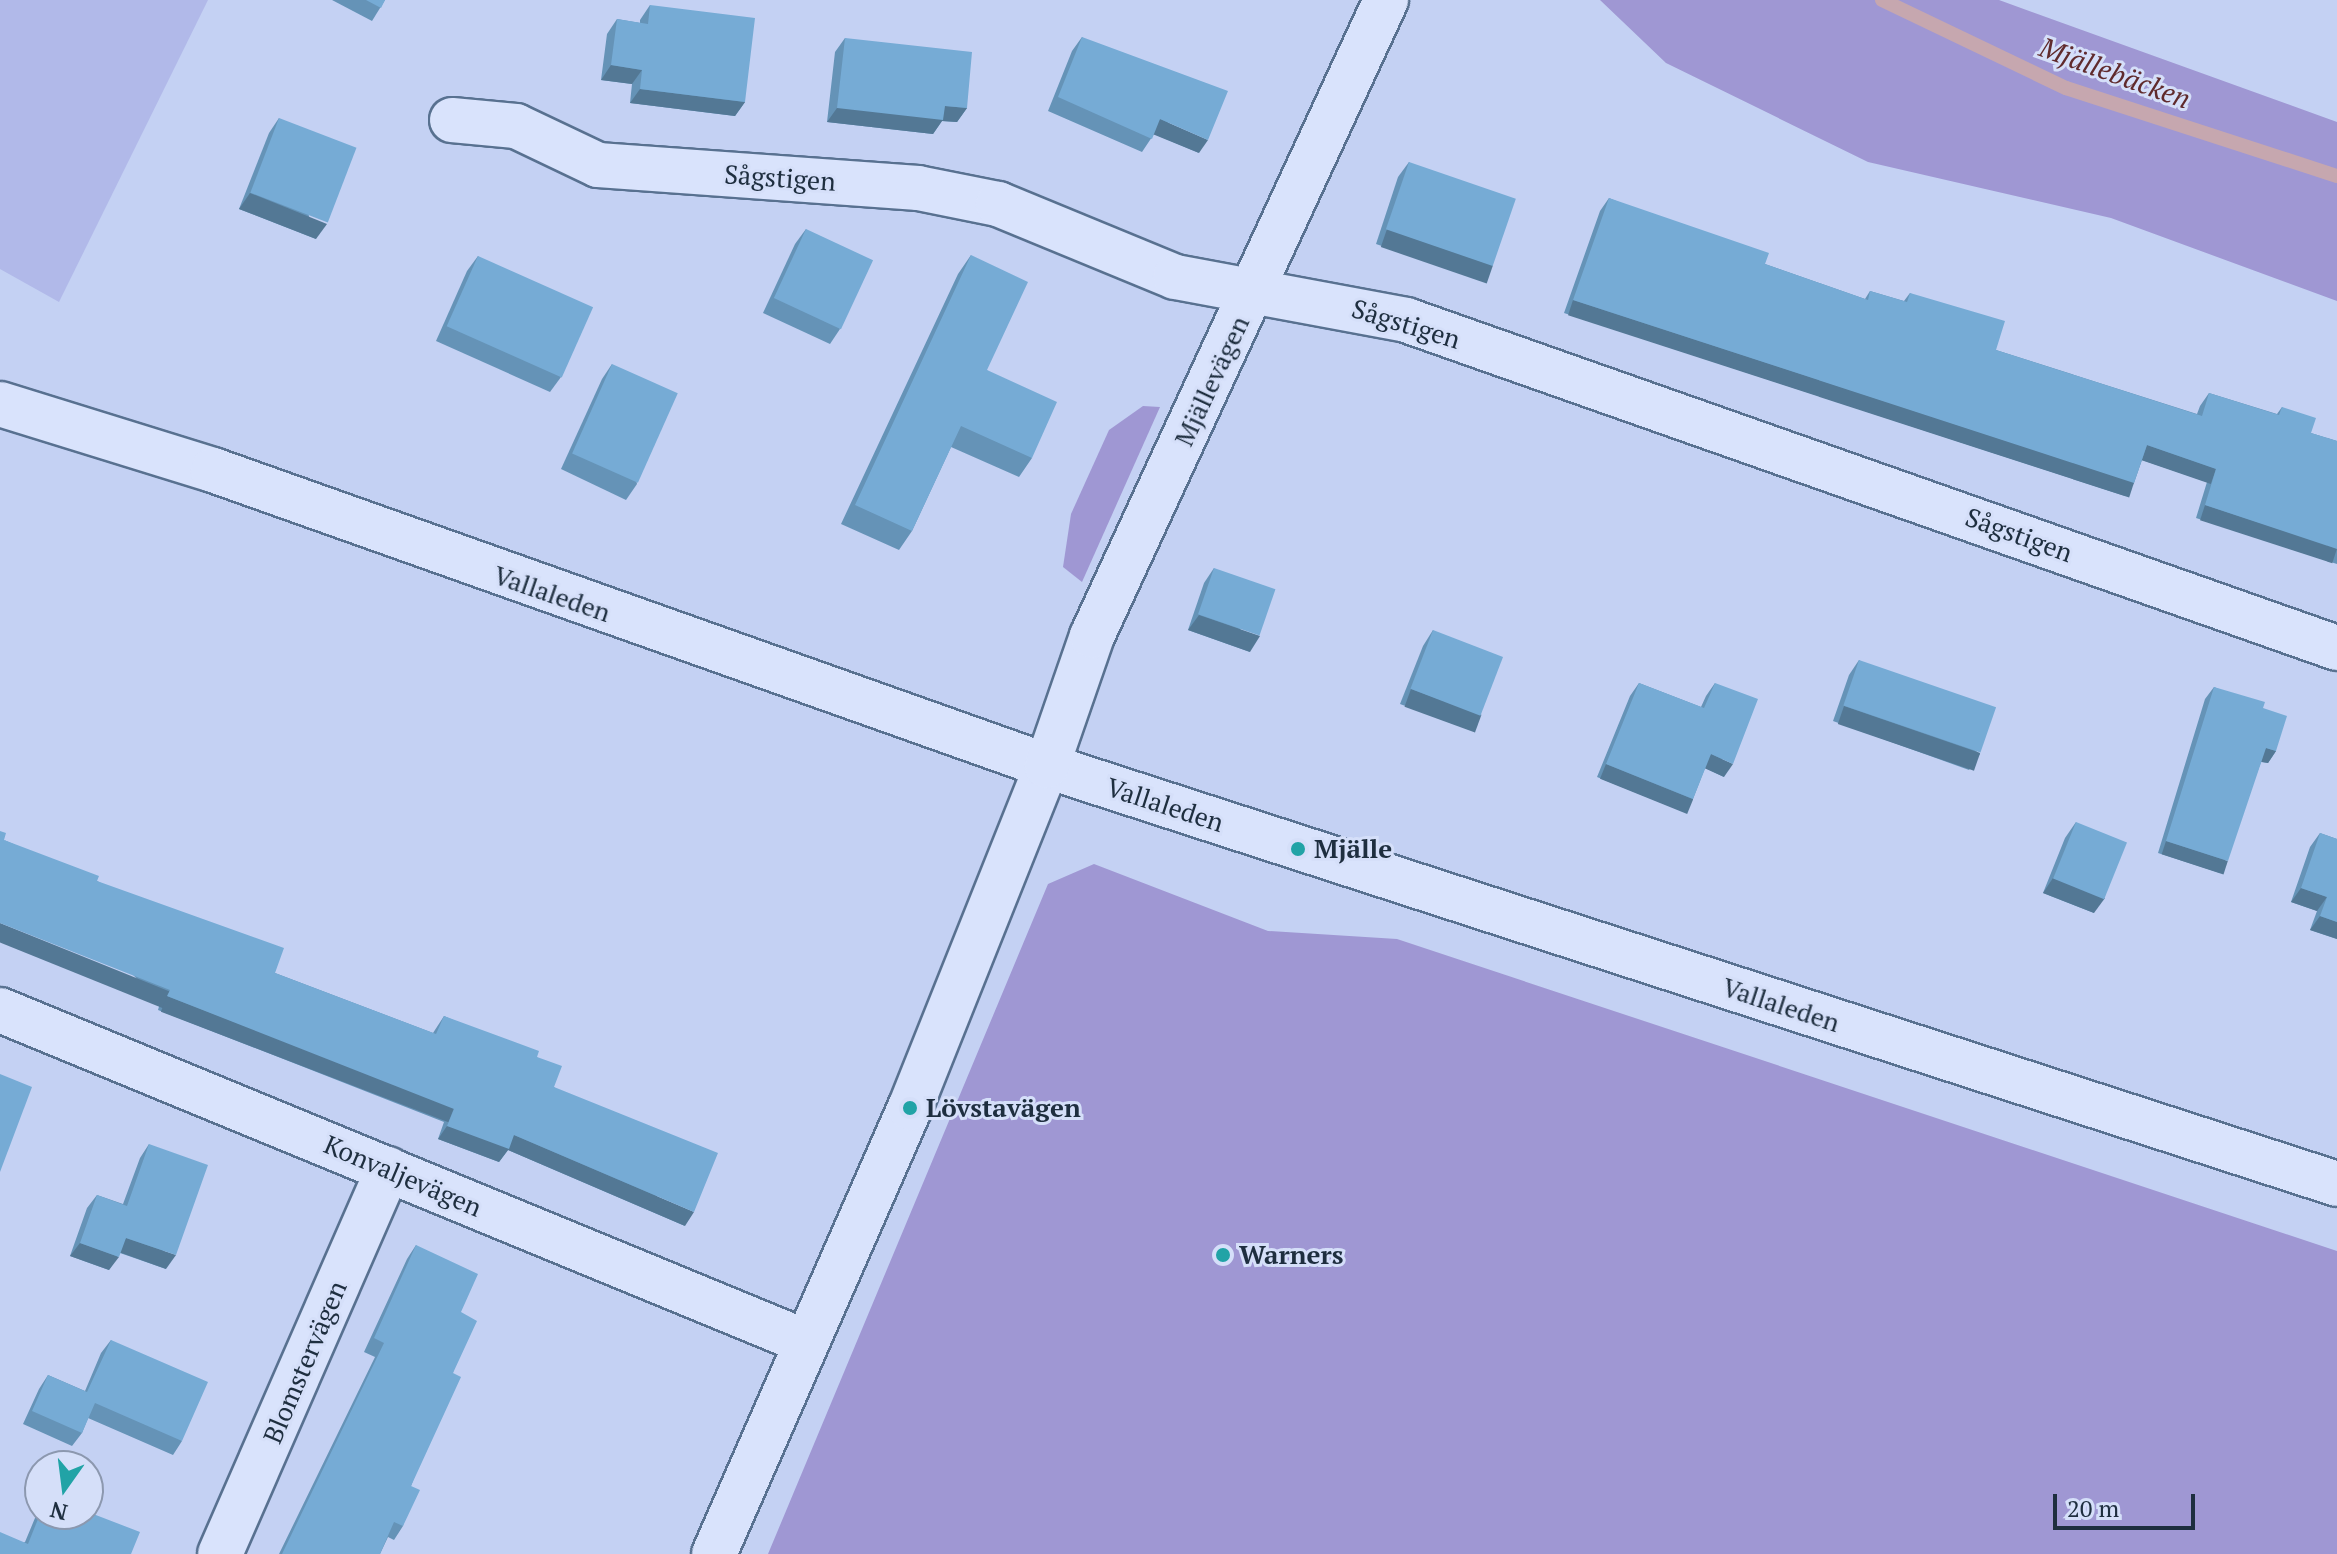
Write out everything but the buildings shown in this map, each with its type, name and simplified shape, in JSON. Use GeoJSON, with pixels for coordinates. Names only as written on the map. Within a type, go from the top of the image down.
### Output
{"type":"FeatureCollection","features":[{"type":"Feature","properties":{"kind":"street","name":"Mjällevägen"},"geometry":{"type":"LineString","coordinates":[[1047,766],[1092,636],[1254,292],[1386,0]]}},
{"type":"Feature","properties":{"kind":"street","name":"Sågstigen"},"geometry":{"type":"LineString","coordinates":[[452,120],[516,126],[598,165],[918,188],[998,204],[1175,277],[1406,320],[2337,648]]}},
{"type":"Feature","properties":{"kind":"street","name":"Vallaleden"},"geometry":{"type":"LineString","coordinates":[[0,404],[213,470],[1047,766],[2337,1184]]}},
{"type":"Feature","properties":{"kind":"street"},"geometry":{"type":"LineString","coordinates":[[714,1554],[910,1108],[1047,766]]}},
{"type":"Feature","properties":{"kind":"street","name":"Konvaljevägen"},"geometry":{"type":"LineString","coordinates":[[0,1010],[806,1342]]}},
{"type":"Feature","properties":{"kind":"street","name":"Blomstervägen"},"geometry":{"type":"LineString","coordinates":[[220,1554],[388,1169]]}},
{"type":"Feature","properties":{"kind":"shaded area"},"geometry":{"type":"Polygon","coordinates":[[[0,0],[208,0],[59,302],[0,269],[0,0]]]}},
{"type":"Feature","properties":{"kind":"shaded area"},"geometry":{"type":"Polygon","coordinates":[[[1600,0],[1999,0],[2337,122],[2337,301],[2111,218],[1868,162],[1666,63],[1600,0]]]}},
{"type":"Feature","properties":{"kind":"shaded area"},"geometry":{"type":"Polygon","coordinates":[[[1143,406],[1160,407],[1082,582],[1063,567],[1071,514],[1109,430],[1143,406]]]}},
{"type":"Feature","properties":{"kind":"shaded area"},"geometry":{"type":"Polygon","coordinates":[[[1094,864],[1268,931],[1397,939],[2337,1251],[2337,1554],[768,1554],[1048,884],[1094,864]]]}},
{"type":"Feature","properties":{"kind":"waterway","name":"Mjällebäcken"},"geometry":{"type":"LineString","coordinates":[[1882,0],[2066,88],[2337,176]]}},
{"type":"Feature","properties":{"kind":"place","name":"Mjälle"},"geometry":{"type":"Point","coordinates":[1298,849]}},
{"type":"Feature","properties":{"kind":"place","name":"Lövstavägen"},"geometry":{"type":"Point","coordinates":[910,1108]}},
{"type":"Feature","properties":{"kind":"place","name":"Warners"},"geometry":{"type":"Point","coordinates":[1223,1255]}}]}
